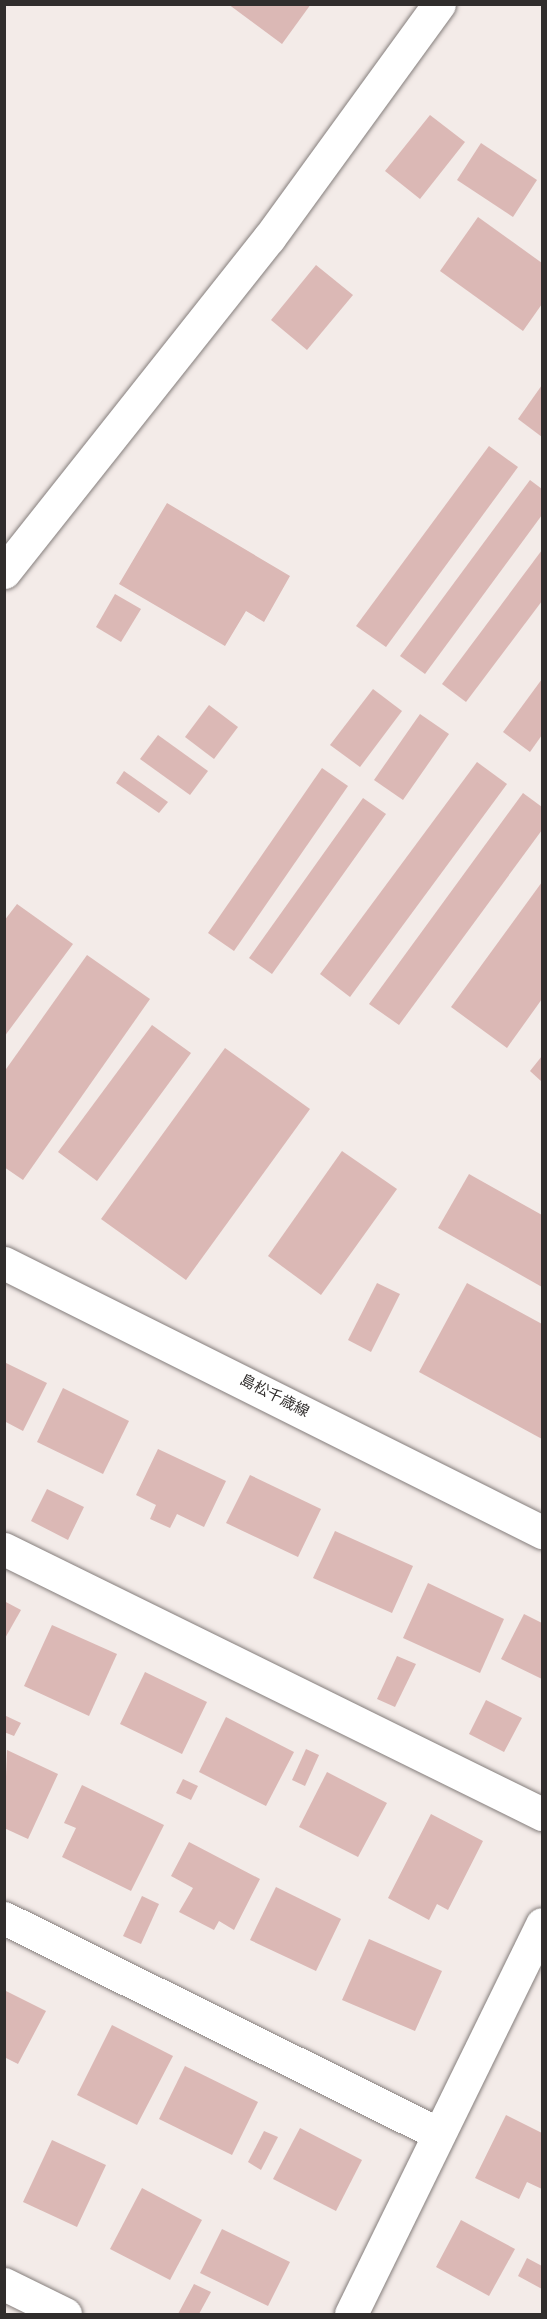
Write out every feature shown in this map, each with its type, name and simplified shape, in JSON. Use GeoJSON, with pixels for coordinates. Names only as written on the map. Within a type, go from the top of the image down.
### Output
{"type":"FeatureCollection","features":[{"type":"Feature","properties":{"kind":"street"},"geometry":{"type":"LineString","coordinates":[[4,572],[269,238],[439,4]]}},
{"type":"Feature","properties":{"kind":"street","name":"島松千歳線"},"geometry":{"type":"LineString","coordinates":[[4,1263],[543,1532]]}},
{"type":"Feature","properties":{"kind":"street"},"geometry":{"type":"LineString","coordinates":[[4,1549],[543,1814]]}},
{"type":"Feature","properties":{"kind":"street"},"geometry":{"type":"LineString","coordinates":[[4,1918],[438,2133]]}},
{"type":"Feature","properties":{"kind":"street"},"geometry":{"type":"LineString","coordinates":[[351,2314],[438,2133],[543,1924]]}},
{"type":"Feature","properties":{"kind":"street"},"geometry":{"type":"LineString","coordinates":[[4,2284],[65,2314]]}},
{"type":"Feature","properties":{"kind":"building"},"geometry":{"type":"Polygon","coordinates":[[[228,4],[311,4],[282,44],[228,4]]]}},
{"type":"Feature","properties":{"kind":"building"},"geometry":{"type":"Polygon","coordinates":[[[430,115],[465,142],[420,199],[385,171],[430,115]]]}},
{"type":"Feature","properties":{"kind":"building"},"geometry":{"type":"Polygon","coordinates":[[[481,143],[537,180],[513,217],[457,180],[481,143]]]}},
{"type":"Feature","properties":{"kind":"building"},"geometry":{"type":"Polygon","coordinates":[[[478,217],[542,263],[542,304],[523,331],[440,271],[478,217]]]}},
{"type":"Feature","properties":{"kind":"building"},"geometry":{"type":"Polygon","coordinates":[[[316,265],[353,295],[307,350],[271,320],[316,265]]]}},
{"type":"Feature","properties":{"kind":"building"},"geometry":{"type":"Polygon","coordinates":[[[542,385],[542,437],[518,419],[542,385]]]}},
{"type":"Feature","properties":{"kind":"building"},"geometry":{"type":"Polygon","coordinates":[[[489,446],[518,467],[386,647],[356,626],[489,446]]]}},
{"type":"Feature","properties":{"kind":"building"},"geometry":{"type":"Polygon","coordinates":[[[530,480],[542,489],[542,515],[425,674],[400,656],[530,480]]]}},
{"type":"Feature","properties":{"kind":"building"},"geometry":{"type":"Polygon","coordinates":[[[167,503],[290,576],[264,622],[246,611],[225,646],[119,584],[167,503]]]}},
{"type":"Feature","properties":{"kind":"building"},"geometry":{"type":"Polygon","coordinates":[[[542,550],[542,601],[466,702],[442,684],[542,550]]]}},
{"type":"Feature","properties":{"kind":"building"},"geometry":{"type":"Polygon","coordinates":[[[115,594],[141,609],[121,642],[96,627],[115,594]]]}},
{"type":"Feature","properties":{"kind":"building"},"geometry":{"type":"Polygon","coordinates":[[[542,679],[542,735],[530,752],[503,732],[542,679]]]}},
{"type":"Feature","properties":{"kind":"building"},"geometry":{"type":"Polygon","coordinates":[[[373,689],[402,711],[360,767],[330,745],[373,689]]]}},
{"type":"Feature","properties":{"kind":"building"},"geometry":{"type":"Polygon","coordinates":[[[209,705],[238,727],[214,759],[185,737],[209,705]]]}},
{"type":"Feature","properties":{"kind":"building"},"geometry":{"type":"Polygon","coordinates":[[[420,714],[449,734],[403,800],[374,780],[420,714]]]}},
{"type":"Feature","properties":{"kind":"building"},"geometry":{"type":"Polygon","coordinates":[[[158,735],[208,771],[190,795],[140,759],[158,735]]]}},
{"type":"Feature","properties":{"kind":"building"},"geometry":{"type":"Polygon","coordinates":[[[477,762],[507,784],[350,997],[320,974],[477,762]]]}},
{"type":"Feature","properties":{"kind":"building"},"geometry":{"type":"Polygon","coordinates":[[[322,768],[348,786],[234,951],[208,933],[322,768]]]}},
{"type":"Feature","properties":{"kind":"building"},"geometry":{"type":"Polygon","coordinates":[[[124,771],[168,802],[159,813],[116,783],[124,771]]]}},
{"type":"Feature","properties":{"kind":"building"},"geometry":{"type":"Polygon","coordinates":[[[523,793],[542,807],[542,830],[399,1025],[369,1004],[523,793]]]}},
{"type":"Feature","properties":{"kind":"building"},"geometry":{"type":"Polygon","coordinates":[[[363,798],[386,814],[272,974],[249,958],[363,798]]]}},
{"type":"Feature","properties":{"kind":"building"},"geometry":{"type":"Polygon","coordinates":[[[542,882],[542,999],[507,1048],[451,1007],[542,882]]]}},
{"type":"Feature","properties":{"kind":"building"},"geometry":{"type":"Polygon","coordinates":[[[17,904],[73,944],[4,1037],[4,921],[17,904]]]}},
{"type":"Feature","properties":{"kind":"building"},"geometry":{"type":"Polygon","coordinates":[[[87,955],[150,999],[23,1180],[4,1167],[4,1072],[87,955]]]}},
{"type":"Feature","properties":{"kind":"building"},"geometry":{"type":"Polygon","coordinates":[[[152,1025],[191,1053],[97,1181],[58,1152],[152,1025]]]}},
{"type":"Feature","properties":{"kind":"building"},"geometry":{"type":"Polygon","coordinates":[[[225,1048],[310,1109],[186,1280],[101,1219],[225,1048]]]}},
{"type":"Feature","properties":{"kind":"building"},"geometry":{"type":"Polygon","coordinates":[[[542,1056],[542,1082],[530,1071],[542,1056]]]}},
{"type":"Feature","properties":{"kind":"building"},"geometry":{"type":"Polygon","coordinates":[[[342,1151],[397,1189],[321,1295],[268,1256],[342,1151]]]}},
{"type":"Feature","properties":{"kind":"building"},"geometry":{"type":"Polygon","coordinates":[[[469,1174],[542,1215],[542,1287],[438,1228],[469,1174]]]}},
{"type":"Feature","properties":{"kind":"building"},"geometry":{"type":"Polygon","coordinates":[[[377,1283],[400,1294],[371,1352],[348,1340],[377,1283]]]}},
{"type":"Feature","properties":{"kind":"building"},"geometry":{"type":"Polygon","coordinates":[[[467,1283],[542,1324],[542,1439],[419,1372],[467,1283]]]}},
{"type":"Feature","properties":{"kind":"building"},"geometry":{"type":"Polygon","coordinates":[[[4,1362],[47,1383],[23,1431],[4,1421],[4,1362]]]}},
{"type":"Feature","properties":{"kind":"building"},"geometry":{"type":"Polygon","coordinates":[[[63,1388],[129,1421],[103,1474],[37,1442],[63,1388]]]}},
{"type":"Feature","properties":{"kind":"building"},"geometry":{"type":"Polygon","coordinates":[[[158,1449],[226,1481],[204,1527],[177,1514],[170,1528],[150,1519],[156,1505],[136,1495],[158,1449]]]}},
{"type":"Feature","properties":{"kind":"building"},"geometry":{"type":"Polygon","coordinates":[[[250,1475],[321,1509],[298,1557],[226,1523],[250,1475]]]}},
{"type":"Feature","properties":{"kind":"building"},"geometry":{"type":"Polygon","coordinates":[[[47,1489],[84,1507],[68,1540],[31,1521],[47,1489]]]}},
{"type":"Feature","properties":{"kind":"building"},"geometry":{"type":"Polygon","coordinates":[[[335,1531],[413,1566],[392,1613],[313,1578],[335,1531]]]}},
{"type":"Feature","properties":{"kind":"building"},"geometry":{"type":"Polygon","coordinates":[[[428,1583],[504,1619],[480,1673],[403,1638],[428,1583]]]}},
{"type":"Feature","properties":{"kind":"building"},"geometry":{"type":"Polygon","coordinates":[[[4,1601],[21,1610],[4,1640],[4,1601]]]}},
{"type":"Feature","properties":{"kind":"building"},"geometry":{"type":"Polygon","coordinates":[[[524,1614],[542,1623],[542,1679],[501,1659],[524,1614]]]}},
{"type":"Feature","properties":{"kind":"building"},"geometry":{"type":"Polygon","coordinates":[[[52,1625],[117,1654],[89,1716],[24,1686],[52,1625]]]}},
{"type":"Feature","properties":{"kind":"building"},"geometry":{"type":"Polygon","coordinates":[[[397,1656],[416,1664],[395,1707],[377,1699],[397,1656]]]}},
{"type":"Feature","properties":{"kind":"building"},"geometry":{"type":"Polygon","coordinates":[[[145,1672],[207,1702],[182,1754],[120,1724],[145,1672]]]}},
{"type":"Feature","properties":{"kind":"building"},"geometry":{"type":"Polygon","coordinates":[[[486,1700],[522,1718],[504,1752],[469,1734],[486,1700]]]}},
{"type":"Feature","properties":{"kind":"building"},"geometry":{"type":"Polygon","coordinates":[[[4,1715],[21,1723],[14,1736],[4,1732],[4,1715]]]}},
{"type":"Feature","properties":{"kind":"building"},"geometry":{"type":"Polygon","coordinates":[[[226,1717],[294,1752],[266,1806],[199,1772],[226,1717]]]}},
{"type":"Feature","properties":{"kind":"building"},"geometry":{"type":"Polygon","coordinates":[[[306,1749],[319,1755],[305,1786],[292,1780],[306,1749]]]}},
{"type":"Feature","properties":{"kind":"building"},"geometry":{"type":"Polygon","coordinates":[[[7,1750],[58,1774],[28,1839],[4,1828],[7,1750]]]}},
{"type":"Feature","properties":{"kind":"building"},"geometry":{"type":"Polygon","coordinates":[[[327,1772],[387,1803],[358,1857],[299,1827],[327,1772]]]}},
{"type":"Feature","properties":{"kind":"building"},"geometry":{"type":"Polygon","coordinates":[[[183,1779],[198,1786],[191,1800],[176,1793],[183,1779]]]}},
{"type":"Feature","properties":{"kind":"building"},"geometry":{"type":"Polygon","coordinates":[[[82,1785],[164,1825],[131,1891],[62,1857],[76,1828],[64,1823],[82,1785]]]}},
{"type":"Feature","properties":{"kind":"building"},"geometry":{"type":"Polygon","coordinates":[[[431,1814],[483,1841],[448,1910],[437,1904],[429,1920],[388,1898],[431,1814]]]}},
{"type":"Feature","properties":{"kind":"building"},"geometry":{"type":"Polygon","coordinates":[[[189,1842],[260,1879],[234,1930],[219,1921],[214,1930],[179,1912],[193,1888],[171,1876],[189,1842]]]}},
{"type":"Feature","properties":{"kind":"building"},"geometry":{"type":"Polygon","coordinates":[[[276,1887],[341,1919],[316,1971],[250,1940],[276,1887]]]}},
{"type":"Feature","properties":{"kind":"building"},"geometry":{"type":"Polygon","coordinates":[[[142,1896],[159,1904],[141,1944],[123,1936],[142,1896]]]}},
{"type":"Feature","properties":{"kind":"building"},"geometry":{"type":"Polygon","coordinates":[[[369,1939],[442,1971],[415,2031],[342,2000],[369,1939]]]}},
{"type":"Feature","properties":{"kind":"building"},"geometry":{"type":"Polygon","coordinates":[[[4,1990],[46,2011],[18,2064],[4,2057],[4,1990]]]}},
{"type":"Feature","properties":{"kind":"building"},"geometry":{"type":"Polygon","coordinates":[[[112,2025],[173,2056],[137,2125],[77,2095],[112,2025]]]}},
{"type":"Feature","properties":{"kind":"building"},"geometry":{"type":"Polygon","coordinates":[[[185,2066],[258,2102],[232,2155],[159,2119],[185,2066]]]}},
{"type":"Feature","properties":{"kind":"building"},"geometry":{"type":"Polygon","coordinates":[[[506,2115],[542,2133],[542,2189],[527,2182],[519,2199],[475,2178],[506,2115]]]}},
{"type":"Feature","properties":{"kind":"building"},"geometry":{"type":"Polygon","coordinates":[[[300,2128],[362,2160],[336,2211],[273,2179],[300,2128]]]}},
{"type":"Feature","properties":{"kind":"building"},"geometry":{"type":"Polygon","coordinates":[[[264,2131],[278,2137],[261,2170],[248,2162],[264,2131]]]}},
{"type":"Feature","properties":{"kind":"building"},"geometry":{"type":"Polygon","coordinates":[[[52,2140],[106,2165],[77,2227],[23,2202],[52,2140]]]}},
{"type":"Feature","properties":{"kind":"building"},"geometry":{"type":"Polygon","coordinates":[[[142,2188],[202,2220],[170,2280],[110,2249],[142,2188]]]}},
{"type":"Feature","properties":{"kind":"building"},"geometry":{"type":"Polygon","coordinates":[[[461,2220],[515,2249],[489,2296],[436,2267],[461,2220]]]}},
{"type":"Feature","properties":{"kind":"building"},"geometry":{"type":"Polygon","coordinates":[[[222,2229],[290,2262],[268,2306],[200,2273],[222,2229]]]}},
{"type":"Feature","properties":{"kind":"building"},"geometry":{"type":"Polygon","coordinates":[[[527,2258],[542,2266],[542,2289],[518,2276],[527,2258]]]}},
{"type":"Feature","properties":{"kind":"building"},"geometry":{"type":"Polygon","coordinates":[[[194,2284],[211,2292],[199,2314],[178,2314],[194,2284]]]}}]}
